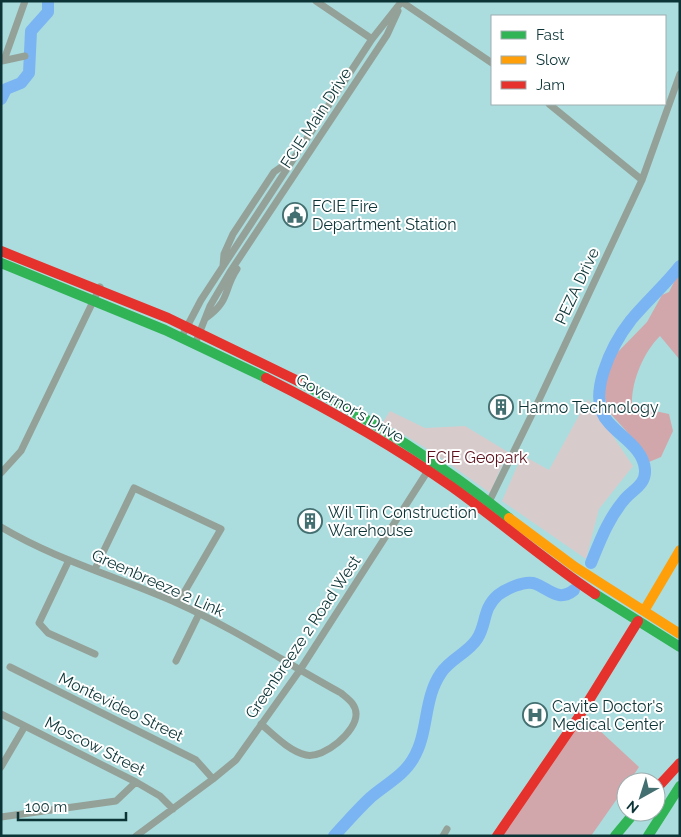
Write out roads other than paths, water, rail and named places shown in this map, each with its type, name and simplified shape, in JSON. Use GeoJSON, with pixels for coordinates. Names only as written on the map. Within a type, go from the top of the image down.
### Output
{"type":"FeatureCollection","features":[{"type":"Feature","properties":{"kind":"main road","name":"Governor's Drive"},"geometry":{"type":"LineString","coordinates":[[1,251],[100,288],[187,326],[327,396],[434,461],[598,595],[680,647]]}},
{"type":"Feature","properties":{"kind":"main road","name":"Governor's Drive"},"geometry":{"type":"LineString","coordinates":[[1,263],[95,300],[198,345],[284,387],[428,470],[565,567],[604,586],[680,634]]}},
{"type":"Feature","properties":{"kind":"main road"},"geometry":{"type":"LineString","coordinates":[[198,345],[203,334]]}},
{"type":"Feature","properties":{"kind":"main road"},"geometry":{"type":"LineString","coordinates":[[644,612],[680,550]]}},
{"type":"Feature","properties":{"kind":"main road"},"geometry":{"type":"LineString","coordinates":[[497,836],[583,711],[638,621]]}},
{"type":"Feature","properties":{"kind":"main road"},"geometry":{"type":"LineString","coordinates":[[666,778],[680,763]]}},
{"type":"Feature","properties":{"kind":"main road"},"geometry":{"type":"LineString","coordinates":[[648,836],[680,786]]}},
{"type":"Feature","properties":{"kind":"main road"},"geometry":{"type":"LineString","coordinates":[[615,836],[627,822]]}},
{"type":"Feature","properties":{"kind":"street"},"geometry":{"type":"LineString","coordinates":[[3,60],[25,1]]}},
{"type":"Feature","properties":{"kind":"street"},"geometry":{"type":"LineString","coordinates":[[316,1],[372,39]]}},
{"type":"Feature","properties":{"kind":"street"},"geometry":{"type":"LineString","coordinates":[[402,1],[491,62]]}},
{"type":"Feature","properties":{"kind":"street","name":"FCIE Main Drive"},"geometry":{"type":"LineString","coordinates":[[181,338],[223,267],[224,254],[229,241],[253,203],[274,172],[295,157],[372,39],[402,1]]}},
{"type":"Feature","properties":{"kind":"street","name":"FCIE Main Drive"},"geometry":{"type":"LineString","coordinates":[[203,334],[206,318],[217,310],[226,296],[233,274],[248,253],[248,245],[387,35],[402,1]]}},
{"type":"Feature","properties":{"kind":"street"},"geometry":{"type":"LineString","coordinates":[[3,60],[25,56]]}},
{"type":"Feature","properties":{"kind":"street","name":"PEZA Drive"},"geometry":{"type":"LineString","coordinates":[[488,504],[642,180],[680,74]]}},
{"type":"Feature","properties":{"kind":"street"},"geometry":{"type":"LineString","coordinates":[[549,105],[642,180]]}},
{"type":"Feature","properties":{"kind":"street"},"geometry":{"type":"LineString","coordinates":[[1,473],[21,451],[100,288]]}},
{"type":"Feature","properties":{"kind":"street","name":"Greenbreeze 2 Road West"},"geometry":{"type":"LineString","coordinates":[[136,836],[213,780],[236,760],[300,670],[434,461]]}},
{"type":"Feature","properties":{"kind":"street"},"geometry":{"type":"LineString","coordinates":[[95,569],[134,488],[221,529],[178,603]]}},
{"type":"Feature","properties":{"kind":"street","name":"Greenbreeze 2 Link"},"geometry":{"type":"LineString","coordinates":[[1,528],[68,560],[178,603],[300,670]]}},
{"type":"Feature","properties":{"kind":"street"},"geometry":{"type":"LineString","coordinates":[[68,560],[39,623],[48,633],[95,654]]}},
{"type":"Feature","properties":{"kind":"street"},"geometry":{"type":"LineString","coordinates":[[176,661],[199,614]]}},
{"type":"Feature","properties":{"kind":"street","name":"Montevideo Street"},"geometry":{"type":"LineString","coordinates":[[10,668],[196,760],[213,780]]}},
{"type":"Feature","properties":{"kind":"street"},"geometry":{"type":"LineString","coordinates":[[261,724],[284,744],[308,756],[321,754],[340,741],[356,719],[356,712],[352,702],[341,693],[300,670]]}},
{"type":"Feature","properties":{"kind":"street","name":"Moscow Street"},"geometry":{"type":"LineString","coordinates":[[1,714],[136,782],[160,796],[173,809]]}},
{"type":"Feature","properties":{"kind":"street"},"geometry":{"type":"LineString","coordinates":[[1,767],[25,726]]}},
{"type":"Feature","properties":{"kind":"street"},"geometry":{"type":"LineString","coordinates":[[1,817],[116,801],[136,782]]}},
{"type":"Feature","properties":{"kind":"waterway"},"geometry":{"type":"LineString","coordinates":[[1,99],[6,89],[21,83],[29,73],[31,31],[48,12],[48,1]]}},
{"type":"Feature","properties":{"kind":"waterway"},"geometry":{"type":"LineString","coordinates":[[591,563],[613,515],[624,500],[641,483],[645,475],[641,456],[609,423],[602,412],[599,400],[600,385],[604,371],[616,342],[631,320],[680,266]]}},
{"type":"Feature","properties":{"kind":"waterway"},"geometry":{"type":"LineString","coordinates":[[334,836],[371,797],[409,765],[422,738],[428,705],[435,683],[445,668],[477,639],[493,600],[505,590],[524,583],[539,585],[558,595],[568,594],[574,590]]}},
{"type":"Feature","properties":{"kind":"place","name":"FCIE Fire Department Station"},"geometry":{"type":"Point","coordinates":[295,215]}},
{"type":"Feature","properties":{"kind":"place","name":"Harmo Technology"},"geometry":{"type":"Point","coordinates":[501,407]}},
{"type":"Feature","properties":{"kind":"place","name":"Wil Tin Construction Warehouse"},"geometry":{"type":"Point","coordinates":[310,521]}},
{"type":"Feature","properties":{"kind":"place","name":"Cavite Doctor's Medical Center"},"geometry":{"type":"Point","coordinates":[535,715]}},
{"type":"Feature","properties":{"kind":"park label","name":"FCIE Geopark"},"geometry":{"type":"Point","coordinates":[477,457]}}]}
